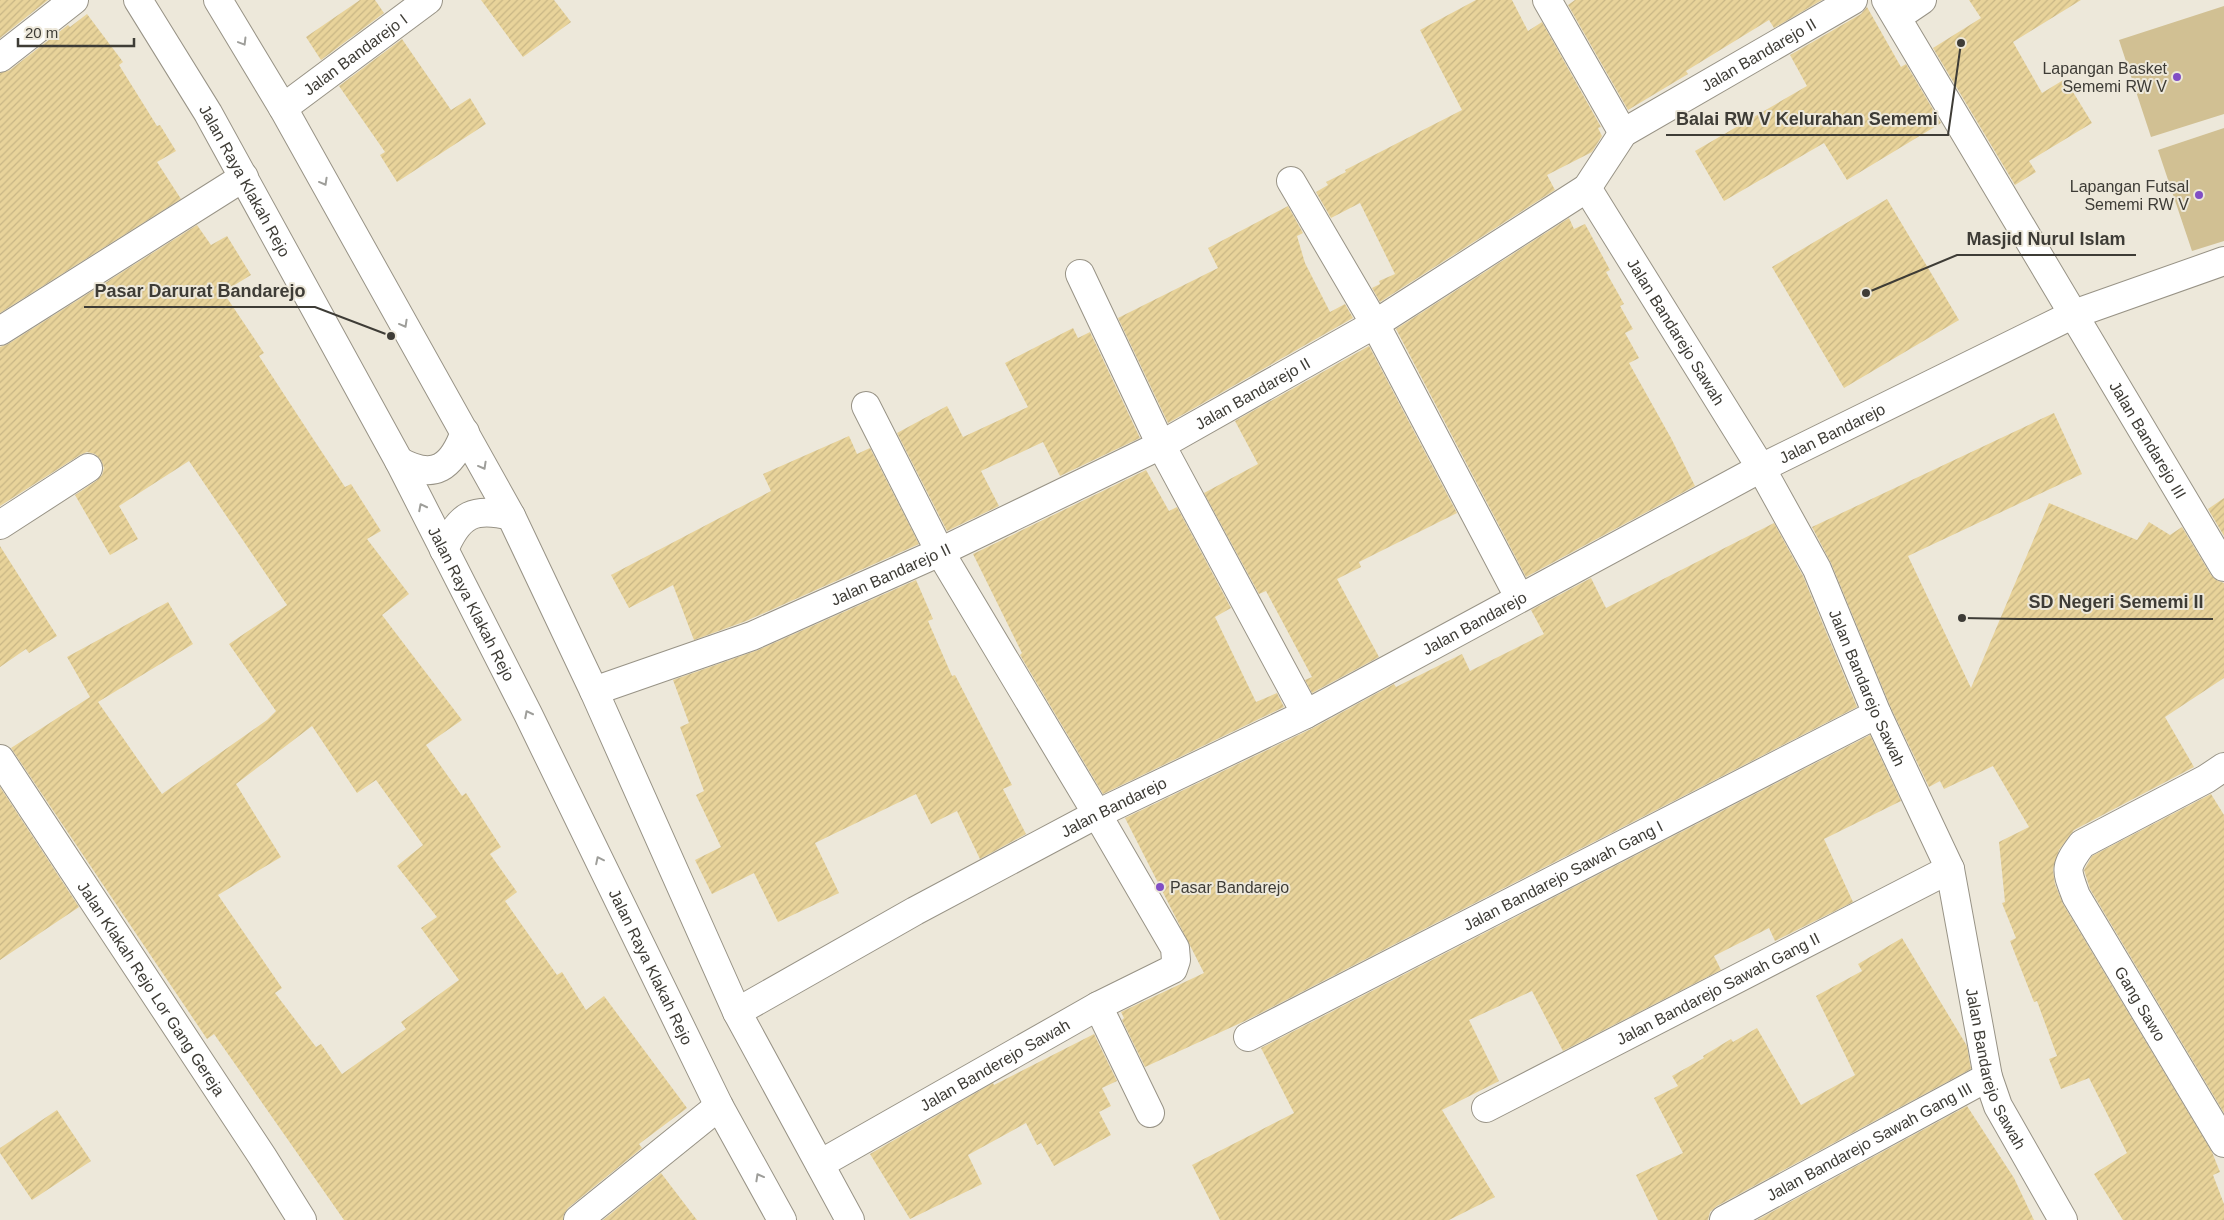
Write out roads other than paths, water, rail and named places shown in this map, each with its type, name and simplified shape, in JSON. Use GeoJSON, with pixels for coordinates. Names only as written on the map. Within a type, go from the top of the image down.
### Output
{"type":"FeatureCollection","features":[{"type":"Feature","properties":{"kind":"street"},"geometry":{"type":"LineString","coordinates":[[0,58],[74,0]]}},
{"type":"Feature","properties":{"kind":"street","name":"Jalan Raya Klakah Rejo"},"geometry":{"type":"LineString","coordinates":[[138,0],[208,113],[399,461],[532,723],[720,1106],[782,1220]]}},
{"type":"Feature","properties":{"kind":"street"},"geometry":{"type":"LineString","coordinates":[[218,0],[282,108],[511,516],[594,691],[737,1012],[850,1220]]}},
{"type":"Feature","properties":{"kind":"street","name":"Jalan Bandarejo I"},"geometry":{"type":"LineString","coordinates":[[282,108],[428,0]]}},
{"type":"Feature","properties":{"kind":"street"},"geometry":{"type":"LineString","coordinates":[[1547,0],[1623,133]]}},
{"type":"Feature","properties":{"kind":"street","name":"Jalan Bandarejo II"},"geometry":{"type":"LineString","coordinates":[[594,691],[752,636],[940,552],[1161,445],[1375,324],[1587,188],[1623,133],[1853,0]]}},
{"type":"Feature","properties":{"kind":"street"},"geometry":{"type":"LineString","coordinates":[[1892,9],[1922,0]]}},
{"type":"Feature","properties":{"kind":"street","name":"Jalan Bandarejo III"},"geometry":{"type":"LineString","coordinates":[[1892,9],[2018,224],[2074,314],[2224,567]]}},
{"type":"Feature","properties":{"kind":"street"},"geometry":{"type":"LineString","coordinates":[[0,331],[244,177]]}},
{"type":"Feature","properties":{"kind":"street"},"geometry":{"type":"LineString","coordinates":[[1291,181],[1375,324],[1519,597]]}},
{"type":"Feature","properties":{"kind":"street","name":"Jalan Bandarejo Sawah"},"geometry":{"type":"LineString","coordinates":[[1587,188],[1761,468],[1817,569],[1877,714],[1950,869],[1988,1077],[1998,1106],[2064,1220]]}},
{"type":"Feature","properties":{"kind":"street","name":"Jalan Bandarejo"},"geometry":{"type":"LineString","coordinates":[[737,1012],[915,911],[1097,814],[1306,714],[1519,597],[1761,468],[2074,314],[2224,261]]}},
{"type":"Feature","properties":{"kind":"street"},"geometry":{"type":"LineString","coordinates":[[1080,274],[1161,445],[1306,714]]}},
{"type":"Feature","properties":{"kind":"street"},"geometry":{"type":"LineString","coordinates":[[866,406],[940,552],[1097,814]]}},
{"type":"Feature","properties":{"kind":"street"},"geometry":{"type":"LineString","coordinates":[[399,461],[413,469],[430,471],[445,465],[457,453],[464,432]]}},
{"type":"Feature","properties":{"kind":"street"},"geometry":{"type":"LineString","coordinates":[[0,525],[88,468]]}},
{"type":"Feature","properties":{"kind":"street"},"geometry":{"type":"LineString","coordinates":[[444,550],[452,530],[469,516],[490,511],[511,516]]}},
{"type":"Feature","properties":{"kind":"street","name":"Jalan Bandarejo Sawah Gang I"},"geometry":{"type":"LineString","coordinates":[[1248,1038],[1877,714]]}},
{"type":"Feature","properties":{"kind":"street","name":"Jalan Klakah Rejo Lor Gang Gereja"},"geometry":{"type":"LineString","coordinates":[[0,759],[256,1147],[293,1217]]}},
{"type":"Feature","properties":{"kind":"street","name":"Gang Sawo"},"geometry":{"type":"LineString","coordinates":[[2221,775],[2082,844],[2069,861],[2067,869],[2076,896],[2224,1143]]}},
{"type":"Feature","properties":{"kind":"street","name":"Jalan Banderejo Sawah"},"geometry":{"type":"LineString","coordinates":[[820,1164],[1098,1006],[1172,969],[1176,960],[1175,948],[1097,814]]}},
{"type":"Feature","properties":{"kind":"street","name":"Jalan Bandarejo Sawah Gang II"},"geometry":{"type":"LineString","coordinates":[[1486,1108],[1950,869]]}},
{"type":"Feature","properties":{"kind":"street"},"geometry":{"type":"LineString","coordinates":[[1098,1006],[1150,1112]]}},
{"type":"Feature","properties":{"kind":"street","name":"Jalan Bandarejo Sawah Gang III"},"geometry":{"type":"LineString","coordinates":[[1724,1220],[1988,1077]]}},
{"type":"Feature","properties":{"kind":"street"},"geometry":{"type":"LineString","coordinates":[[578,1220],[720,1106]]}},
{"type":"Feature","properties":{"kind":"place","name":"Balai RW V Kelurahan Sememi"},"geometry":{"type":"Point","coordinates":[1961,43]}},
{"type":"Feature","properties":{"kind":"place","name":"Lapangan Basket Sememi RW V"},"geometry":{"type":"Point","coordinates":[2177,77]}},
{"type":"Feature","properties":{"kind":"place","name":"Lapangan Futsal Sememi RW V"},"geometry":{"type":"Point","coordinates":[2199,195]}},
{"type":"Feature","properties":{"kind":"place","name":"Masjid Nurul Islam"},"geometry":{"type":"Point","coordinates":[1866,293]}},
{"type":"Feature","properties":{"kind":"place","name":"Pasar Darurat Bandarejo"},"geometry":{"type":"Point","coordinates":[391,336]}},
{"type":"Feature","properties":{"kind":"place","name":"SD Negeri Sememi II"},"geometry":{"type":"Point","coordinates":[1962,618]}},
{"type":"Feature","properties":{"kind":"place","name":"Pasar Bandarejo"},"geometry":{"type":"Point","coordinates":[1160,887]}}]}
